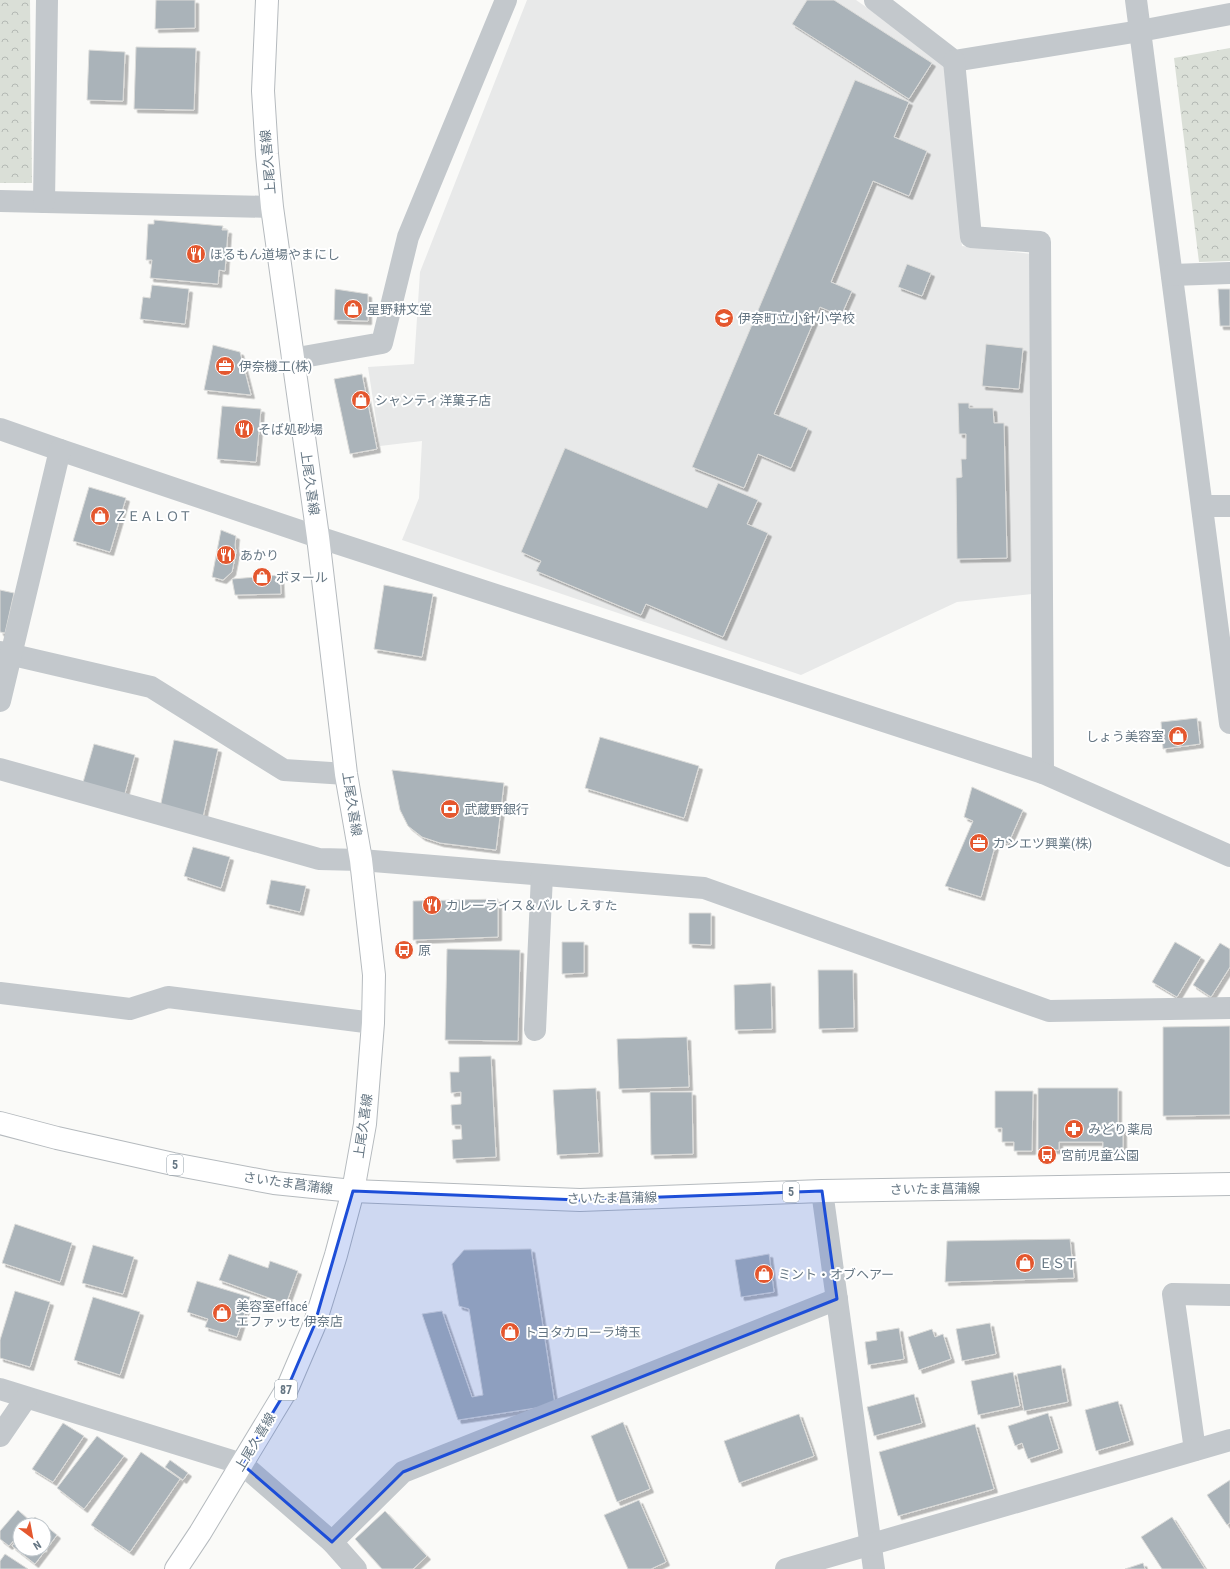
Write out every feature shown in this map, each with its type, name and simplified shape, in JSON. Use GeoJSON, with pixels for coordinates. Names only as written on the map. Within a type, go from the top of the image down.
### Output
{"type":"FeatureCollection","features":[{"type":"Feature","properties":{"kind":"main road","name":"上尾久喜線"},"geometry":{"type":"LineString","coordinates":[[176,1569],[200,1533],[287,1389],[314,1326],[336,1255],[353,1191],[365,1124],[373,1023],[374,975],[361,860],[346,774],[318,537],[292,360],[272,207],[263,91],[267,0]]}},
{"type":"Feature","properties":{"kind":"main road","name":"さいたま菖蒲線"},"geometry":{"type":"LineString","coordinates":[[0,1123],[57,1138],[173,1164],[274,1183],[353,1191],[580,1200],[822,1191],[1230,1184]]}},
{"type":"Feature","properties":{"kind":"street"},"geometry":{"type":"LineString","coordinates":[[44,202],[47,0]]}},
{"type":"Feature","properties":{"kind":"street"},"geometry":{"type":"LineString","coordinates":[[292,360],[382,343],[408,237],[506,0]]}},
{"type":"Feature","properties":{"kind":"street"},"geometry":{"type":"LineString","coordinates":[[875,0],[954,61],[971,237],[1040,242],[1043,773]]}},
{"type":"Feature","properties":{"kind":"street"},"geometry":{"type":"LineString","coordinates":[[1136,0],[1230,723]]}},
{"type":"Feature","properties":{"kind":"street"},"geometry":{"type":"LineString","coordinates":[[954,61],[1140,31],[1230,14]]}},
{"type":"Feature","properties":{"kind":"street"},"geometry":{"type":"LineString","coordinates":[[0,201],[272,207]]}},
{"type":"Feature","properties":{"kind":"street"},"geometry":{"type":"LineString","coordinates":[[1172,275],[1230,273]]}},
{"type":"Feature","properties":{"kind":"street"},"geometry":{"type":"LineString","coordinates":[[0,429],[318,537],[1043,773],[1230,856]]}},
{"type":"Feature","properties":{"kind":"street"},"geometry":{"type":"LineString","coordinates":[[0,701],[6,653],[60,450]]}},
{"type":"Feature","properties":{"kind":"street"},"geometry":{"type":"LineString","coordinates":[[1202,506],[1230,506]]}},
{"type":"Feature","properties":{"kind":"street"},"geometry":{"type":"LineString","coordinates":[[6,653],[151,687],[284,770],[346,774]]}},
{"type":"Feature","properties":{"kind":"street"},"geometry":{"type":"LineString","coordinates":[[0,769],[319,859],[361,860],[704,888],[1049,1011],[1230,1008]]}},
{"type":"Feature","properties":{"kind":"street"},"geometry":{"type":"LineString","coordinates":[[535,1030],[542,875]]}},
{"type":"Feature","properties":{"kind":"street"},"geometry":{"type":"LineString","coordinates":[[0,993],[130,1009],[168,998],[373,1023]]}},
{"type":"Feature","properties":{"kind":"street"},"geometry":{"type":"LineString","coordinates":[[822,1191],[874,1569]]}},
{"type":"Feature","properties":{"kind":"street"},"geometry":{"type":"LineString","coordinates":[[1195,1450],[1173,1294],[1230,1295]]}},
{"type":"Feature","properties":{"kind":"street"},"geometry":{"type":"LineString","coordinates":[[332,1542],[403,1472],[837,1299]]}},
{"type":"Feature","properties":{"kind":"street"},"geometry":{"type":"LineString","coordinates":[[0,1389],[242,1464],[332,1542],[356,1569]]}},
{"type":"Feature","properties":{"kind":"street"},"geometry":{"type":"LineString","coordinates":[[0,1436],[26,1398]]}},
{"type":"Feature","properties":{"kind":"street"},"geometry":{"type":"LineString","coordinates":[[786,1569],[1230,1440]]}},
{"type":"Feature","properties":{"kind":"highlighted area"},"geometry":{"type":"Polygon","coordinates":[[[353,1191],[580,1200],[822,1191],[837,1299],[403,1472],[332,1542],[242,1464],[287,1389],[314,1326],[353,1191]]]}},
{"type":"Feature","properties":{"kind":"shaded area","name":"伊奈町立小針小学校"},"geometry":{"type":"Polygon","coordinates":[[[527,0],[856,0],[944,61],[962,246],[1032,254],[1032,594],[957,602],[801,675],[402,540],[419,498],[422,441],[380,446],[368,367],[414,364],[420,272],[527,0]]]}},
{"type":"Feature","properties":{"kind":"green space"},"geometry":{"type":"Polygon","coordinates":[[[0,0],[30,0],[32,183],[0,183],[0,0]]]}},
{"type":"Feature","properties":{"kind":"green space"},"geometry":{"type":"Polygon","coordinates":[[[1230,48],[1230,261],[1199,262],[1174,58],[1230,48]]]}},
{"type":"Feature","properties":{"kind":"building"},"geometry":{"type":"Polygon","coordinates":[[[156,0],[195,0],[195,28],[155,29],[156,0]]]}},
{"type":"Feature","properties":{"kind":"building"},"geometry":{"type":"Polygon","coordinates":[[[807,0],[834,0],[932,63],[909,99],[792,24],[807,0]]]}},
{"type":"Feature","properties":{"kind":"building"},"geometry":{"type":"Polygon","coordinates":[[[136,47],[196,48],[194,110],[134,109],[136,47]]]}},
{"type":"Feature","properties":{"kind":"building"},"geometry":{"type":"Polygon","coordinates":[[[89,50],[125,52],[123,101],[87,100],[89,50]]]}},
{"type":"Feature","properties":{"kind":"building"},"geometry":{"type":"Polygon","coordinates":[[[855,80],[909,102],[894,137],[927,151],[909,196],[873,181],[831,282],[852,291],[841,316],[820,307],[774,414],[808,428],[791,468],[758,454],[744,488],[692,467],[855,80]]]}},
{"type":"Feature","properties":{"kind":"building"},"geometry":{"type":"Polygon","coordinates":[[[154,220],[223,226],[222,230],[228,230],[225,271],[219,270],[218,284],[150,278],[152,260],[146,260],[148,224],[154,224],[154,220]]]}},
{"type":"Feature","properties":{"kind":"building"},"geometry":{"type":"Polygon","coordinates":[[[907,264],[931,273],[922,296],[898,287],[907,264]]]}},
{"type":"Feature","properties":{"kind":"building"},"geometry":{"type":"Polygon","coordinates":[[[152,285],[189,289],[185,324],[140,319],[143,297],[150,298],[152,285]]]}},
{"type":"Feature","properties":{"kind":"building"},"geometry":{"type":"Polygon","coordinates":[[[335,289],[368,294],[368,321],[334,320],[335,289]]]}},
{"type":"Feature","properties":{"kind":"building"},"geometry":{"type":"Polygon","coordinates":[[[1218,289],[1230,289],[1230,326],[1220,326],[1218,289]]]}},
{"type":"Feature","properties":{"kind":"building"},"geometry":{"type":"Polygon","coordinates":[[[986,344],[1023,348],[1019,389],[982,386],[986,344]]]}},
{"type":"Feature","properties":{"kind":"building"},"geometry":{"type":"Polygon","coordinates":[[[213,345],[240,352],[251,395],[204,390],[213,345]]]}},
{"type":"Feature","properties":{"kind":"building"},"geometry":{"type":"Polygon","coordinates":[[[362,374],[377,449],[350,454],[334,379],[362,374]]]}},
{"type":"Feature","properties":{"kind":"building"},"geometry":{"type":"Polygon","coordinates":[[[958,403],[969,403],[969,408],[993,408],[994,423],[1004,423],[1007,558],[957,559],[956,478],[962,477],[961,459],[966,459],[966,434],[959,434],[958,403]]]}},
{"type":"Feature","properties":{"kind":"building"},"geometry":{"type":"Polygon","coordinates":[[[222,406],[261,409],[256,462],[217,459],[222,406]]]}},
{"type":"Feature","properties":{"kind":"building"},"geometry":{"type":"Polygon","coordinates":[[[565,448],[707,508],[718,483],[758,500],[747,524],[768,533],[723,637],[646,604],[641,615],[536,571],[541,561],[521,552],[565,448]]]}},
{"type":"Feature","properties":{"kind":"building"},"geometry":{"type":"Polygon","coordinates":[[[89,487],[126,498],[110,552],[73,541],[89,487]]]}},
{"type":"Feature","properties":{"kind":"building"},"geometry":{"type":"Polygon","coordinates":[[[221,530],[236,536],[236,552],[232,572],[223,580],[212,577],[221,530]]]}},
{"type":"Feature","properties":{"kind":"building"},"geometry":{"type":"Polygon","coordinates":[[[280,575],[281,594],[235,595],[232,579],[280,575]]]}},
{"type":"Feature","properties":{"kind":"building"},"geometry":{"type":"Polygon","coordinates":[[[384,585],[433,594],[422,657],[374,649],[384,585]]]}},
{"type":"Feature","properties":{"kind":"building"},"geometry":{"type":"Polygon","coordinates":[[[0,590],[14,593],[5,633],[0,632],[0,590]]]}},
{"type":"Feature","properties":{"kind":"building"},"geometry":{"type":"Polygon","coordinates":[[[1197,718],[1200,744],[1163,749],[1161,722],[1197,718]]]}},
{"type":"Feature","properties":{"kind":"building"},"geometry":{"type":"Polygon","coordinates":[[[600,737],[699,766],[684,818],[585,788],[600,737]]]}},
{"type":"Feature","properties":{"kind":"building"},"geometry":{"type":"Polygon","coordinates":[[[174,740],[218,749],[203,817],[160,808],[174,740]]]}},
{"type":"Feature","properties":{"kind":"building"},"geometry":{"type":"Polygon","coordinates":[[[94,744],[135,755],[124,797],[82,786],[94,744]]]}},
{"type":"Feature","properties":{"kind":"building"},"geometry":{"type":"Polygon","coordinates":[[[392,770],[504,783],[496,850],[440,843],[422,837],[408,826],[400,810],[392,770]]]}},
{"type":"Feature","properties":{"kind":"building"},"geometry":{"type":"Polygon","coordinates":[[[972,787],[1023,810],[1008,844],[997,839],[981,897],[945,886],[973,821],[964,817],[972,787]]]}},
{"type":"Feature","properties":{"kind":"building"},"geometry":{"type":"Polygon","coordinates":[[[193,847],[230,857],[221,888],[184,876],[193,847]]]}},
{"type":"Feature","properties":{"kind":"building"},"geometry":{"type":"Polygon","coordinates":[[[271,880],[306,886],[300,912],[266,904],[271,880]]]}},
{"type":"Feature","properties":{"kind":"building"},"geometry":{"type":"Polygon","coordinates":[[[498,899],[498,937],[413,940],[413,901],[498,899]]]}},
{"type":"Feature","properties":{"kind":"building"},"geometry":{"type":"Polygon","coordinates":[[[689,913],[711,913],[711,945],[689,944],[689,913]]]}},
{"type":"Feature","properties":{"kind":"building"},"geometry":{"type":"Polygon","coordinates":[[[562,942],[584,942],[584,973],[562,974],[562,942]]]}},
{"type":"Feature","properties":{"kind":"building"},"geometry":{"type":"Polygon","coordinates":[[[1175,942],[1201,957],[1177,997],[1152,982],[1175,942]]]}},
{"type":"Feature","properties":{"kind":"building"},"geometry":{"type":"Polygon","coordinates":[[[1220,943],[1230,949],[1230,967],[1211,997],[1193,985],[1220,943]]]}},
{"type":"Feature","properties":{"kind":"building"},"geometry":{"type":"Polygon","coordinates":[[[447,949],[520,950],[518,1041],[445,1040],[447,949]]]}},
{"type":"Feature","properties":{"kind":"building"},"geometry":{"type":"Polygon","coordinates":[[[818,970],[853,970],[854,1028],[819,1029],[818,970]]]}},
{"type":"Feature","properties":{"kind":"building"},"geometry":{"type":"Polygon","coordinates":[[[771,983],[772,1029],[735,1030],[734,985],[771,983]]]}},
{"type":"Feature","properties":{"kind":"building"},"geometry":{"type":"Polygon","coordinates":[[[1230,1026],[1230,1115],[1163,1116],[1163,1027],[1230,1026]]]}},
{"type":"Feature","properties":{"kind":"building"},"geometry":{"type":"Polygon","coordinates":[[[687,1037],[689,1087],[619,1089],[617,1039],[687,1037]]]}},
{"type":"Feature","properties":{"kind":"building"},"geometry":{"type":"Polygon","coordinates":[[[491,1056],[496,1157],[453,1159],[452,1140],[462,1139],[461,1125],[452,1125],[451,1105],[461,1104],[461,1092],[451,1093],[450,1072],[459,1072],[459,1057],[491,1056]]]}},
{"type":"Feature","properties":{"kind":"building"},"geometry":{"type":"Polygon","coordinates":[[[596,1088],[599,1153],[557,1155],[553,1090],[596,1088]]]}},
{"type":"Feature","properties":{"kind":"building"},"geometry":{"type":"Polygon","coordinates":[[[1038,1088],[1118,1088],[1118,1124],[1123,1124],[1123,1155],[1103,1155],[1103,1142],[1059,1142],[1059,1150],[1038,1150],[1038,1088]]]}},
{"type":"Feature","properties":{"kind":"building"},"geometry":{"type":"Polygon","coordinates":[[[995,1091],[1033,1091],[1032,1151],[1014,1151],[1014,1142],[1002,1142],[1002,1128],[995,1128],[995,1091]]]}},
{"type":"Feature","properties":{"kind":"building"},"geometry":{"type":"Polygon","coordinates":[[[650,1092],[692,1092],[693,1154],[651,1155],[650,1092]]]}},
{"type":"Feature","properties":{"kind":"building"},"geometry":{"type":"Polygon","coordinates":[[[15,1224],[72,1243],[60,1282],[2,1263],[15,1224]]]}},
{"type":"Feature","properties":{"kind":"building"},"geometry":{"type":"Polygon","coordinates":[[[1070,1239],[1074,1278],[945,1282],[947,1241],[1070,1239]]]}},
{"type":"Feature","properties":{"kind":"building"},"geometry":{"type":"Polygon","coordinates":[[[93,1245],[134,1257],[123,1294],[82,1283],[93,1245]]]}},
{"type":"Feature","properties":{"kind":"building"},"geometry":{"type":"Polygon","coordinates":[[[531,1249],[555,1405],[458,1420],[422,1314],[442,1311],[472,1397],[483,1395],[469,1309],[459,1306],[452,1264],[464,1250],[531,1249]]]}},
{"type":"Feature","properties":{"kind":"building"},"geometry":{"type":"Polygon","coordinates":[[[229,1254],[268,1268],[270,1261],[298,1271],[286,1304],[219,1280],[229,1254]]]}},
{"type":"Feature","properties":{"kind":"building"},"geometry":{"type":"Polygon","coordinates":[[[769,1254],[774,1292],[741,1297],[735,1260],[769,1254]]]}},
{"type":"Feature","properties":{"kind":"building"},"geometry":{"type":"Polygon","coordinates":[[[197,1281],[250,1297],[237,1337],[205,1327],[208,1319],[187,1312],[197,1281]]]}},
{"type":"Feature","properties":{"kind":"building"},"geometry":{"type":"Polygon","coordinates":[[[15,1291],[50,1302],[30,1367],[0,1358],[0,1340],[15,1291]]]}},
{"type":"Feature","properties":{"kind":"building"},"geometry":{"type":"Polygon","coordinates":[[[93,1297],[140,1312],[120,1375],[74,1360],[93,1297]]]}},
{"type":"Feature","properties":{"kind":"building"},"geometry":{"type":"Polygon","coordinates":[[[990,1323],[996,1354],[962,1361],[956,1329],[990,1323]]]}},
{"type":"Feature","properties":{"kind":"building"},"geometry":{"type":"Polygon","coordinates":[[[899,1328],[904,1359],[868,1365],[865,1342],[877,1340],[876,1332],[899,1328]]]}},
{"type":"Feature","properties":{"kind":"building"},"geometry":{"type":"Polygon","coordinates":[[[932,1329],[935,1337],[943,1334],[951,1359],[919,1370],[908,1337],[932,1329]]]}},
{"type":"Feature","properties":{"kind":"building"},"geometry":{"type":"Polygon","coordinates":[[[1061,1365],[1068,1402],[1024,1411],[1017,1374],[1061,1365]]]}},
{"type":"Feature","properties":{"kind":"building"},"geometry":{"type":"Polygon","coordinates":[[[1013,1372],[1020,1406],[978,1415],[971,1381],[1013,1372]]]}},
{"type":"Feature","properties":{"kind":"building"},"geometry":{"type":"Polygon","coordinates":[[[914,1394],[922,1423],[874,1436],[867,1407],[914,1394]]]}},
{"type":"Feature","properties":{"kind":"building"},"geometry":{"type":"Polygon","coordinates":[[[1118,1401],[1130,1441],[1096,1451],[1085,1410],[1118,1401]]]}},
{"type":"Feature","properties":{"kind":"building"},"geometry":{"type":"Polygon","coordinates":[[[1048,1413],[1059,1449],[1028,1459],[1022,1443],[1015,1446],[1008,1426],[1048,1413]]]}},
{"type":"Feature","properties":{"kind":"building"},"geometry":{"type":"Polygon","coordinates":[[[799,1414],[814,1456],[739,1483],[724,1441],[799,1414]]]}},
{"type":"Feature","properties":{"kind":"building"},"geometry":{"type":"Polygon","coordinates":[[[623,1422],[650,1489],[617,1502],[591,1436],[623,1422]]]}},
{"type":"Feature","properties":{"kind":"building"},"geometry":{"type":"Polygon","coordinates":[[[63,1423],[84,1436],[53,1482],[32,1469],[63,1423]]]}},
{"type":"Feature","properties":{"kind":"building"},"geometry":{"type":"Polygon","coordinates":[[[975,1424],[994,1489],[898,1516],[879,1452],[975,1424]]]}},
{"type":"Feature","properties":{"kind":"building"},"geometry":{"type":"Polygon","coordinates":[[[97,1436],[124,1456],[84,1509],[57,1488],[97,1436]]]}},
{"type":"Feature","properties":{"kind":"building"},"geometry":{"type":"Polygon","coordinates":[[[141,1452],[180,1479],[130,1552],[91,1525],[141,1452]]]}},
{"type":"Feature","properties":{"kind":"building"},"geometry":{"type":"Polygon","coordinates":[[[170,1460],[188,1473],[183,1480],[165,1467],[170,1460]]]}},
{"type":"Feature","properties":{"kind":"building"},"geometry":{"type":"Polygon","coordinates":[[[1230,1480],[1230,1523],[1227,1525],[1207,1495],[1230,1480]]]}},
{"type":"Feature","properties":{"kind":"building"},"geometry":{"type":"Polygon","coordinates":[[[639,1500],[666,1562],[651,1569],[628,1569],[604,1515],[639,1500]]]}},
{"type":"Feature","properties":{"kind":"building"},"geometry":{"type":"Polygon","coordinates":[[[18,1510],[26,1517],[12,1517],[18,1510]]]}},
{"type":"Feature","properties":{"kind":"building"},"geometry":{"type":"Polygon","coordinates":[[[385,1511],[427,1556],[413,1569],[382,1569],[355,1539],[385,1511]]]}},
{"type":"Feature","properties":{"kind":"building"},"geometry":{"type":"Polygon","coordinates":[[[12,1517],[12,1542],[9,1546],[0,1539],[0,1531],[12,1517]]]}},
{"type":"Feature","properties":{"kind":"building"},"geometry":{"type":"Polygon","coordinates":[[[1172,1517],[1205,1569],[1162,1569],[1141,1537],[1172,1517]]]}},
{"type":"Feature","properties":{"kind":"building"},"geometry":{"type":"Polygon","coordinates":[[[52,1531],[57,1535],[52,1542],[52,1531]]]}},
{"type":"Feature","properties":{"kind":"building"},"geometry":{"type":"Polygon","coordinates":[[[5,1554],[28,1569],[0,1569],[0,1561],[5,1554]]]}},
{"type":"Feature","properties":{"kind":"building"},"geometry":{"type":"Polygon","coordinates":[[[26,1557],[40,1557],[35,1564],[26,1557]]]}},
{"type":"Feature","properties":{"kind":"building"},"geometry":{"type":"Polygon","coordinates":[[[1143,1563],[1145,1569],[1125,1569],[1143,1563]]]}},
{"type":"Feature","properties":{"kind":"place","name":"ほるもん道場やまにし"},"geometry":{"type":"Point","coordinates":[196,254]}},
{"type":"Feature","properties":{"kind":"place","name":"星野耕文堂"},"geometry":{"type":"Point","coordinates":[353,309]}},
{"type":"Feature","properties":{"kind":"place","name":"伊奈町立小針小学校"},"geometry":{"type":"Point","coordinates":[724,318]}},
{"type":"Feature","properties":{"kind":"place","name":"伊奈機工(株)"},"geometry":{"type":"Point","coordinates":[225,366]}},
{"type":"Feature","properties":{"kind":"place","name":"シャンティ洋菓子店"},"geometry":{"type":"Point","coordinates":[361,400]}},
{"type":"Feature","properties":{"kind":"place","name":"そば処砂場"},"geometry":{"type":"Point","coordinates":[244,429]}},
{"type":"Feature","properties":{"kind":"place","name":"ＺＥＡＬＯＴ"},"geometry":{"type":"Point","coordinates":[100,516]}},
{"type":"Feature","properties":{"kind":"place","name":"あかり"},"geometry":{"type":"Point","coordinates":[226,555]}},
{"type":"Feature","properties":{"kind":"place","name":"ボヌール"},"geometry":{"type":"Point","coordinates":[262,577]}},
{"type":"Feature","properties":{"kind":"place","name":"しょう美容室"},"geometry":{"type":"Point","coordinates":[1178,736]}},
{"type":"Feature","properties":{"kind":"place","name":"武蔵野銀行"},"geometry":{"type":"Point","coordinates":[450,809]}},
{"type":"Feature","properties":{"kind":"place","name":"カンエツ興業(株)"},"geometry":{"type":"Point","coordinates":[979,843]}},
{"type":"Feature","properties":{"kind":"place","name":"カレーライス＆バル しえすた"},"geometry":{"type":"Point","coordinates":[432,905]}},
{"type":"Feature","properties":{"kind":"place","name":"原"},"geometry":{"type":"Point","coordinates":[404,950]}},
{"type":"Feature","properties":{"kind":"place","name":"みどり薬局"},"geometry":{"type":"Point","coordinates":[1074,1129]}},
{"type":"Feature","properties":{"kind":"place","name":"宮前児童公園"},"geometry":{"type":"Point","coordinates":[1047,1155]}},
{"type":"Feature","properties":{"kind":"place","name":"ＥＳＴ"},"geometry":{"type":"Point","coordinates":[1025,1263]}},
{"type":"Feature","properties":{"kind":"place","name":"ミント・オブヘアー"},"geometry":{"type":"Point","coordinates":[764,1274]}},
{"type":"Feature","properties":{"kind":"place","name":"美容室effacé エファッセ 伊奈店"},"geometry":{"type":"Point","coordinates":[222,1313]}},
{"type":"Feature","properties":{"kind":"place","name":"トヨタカローラ埼玉"},"geometry":{"type":"Point","coordinates":[510,1332]}}]}
